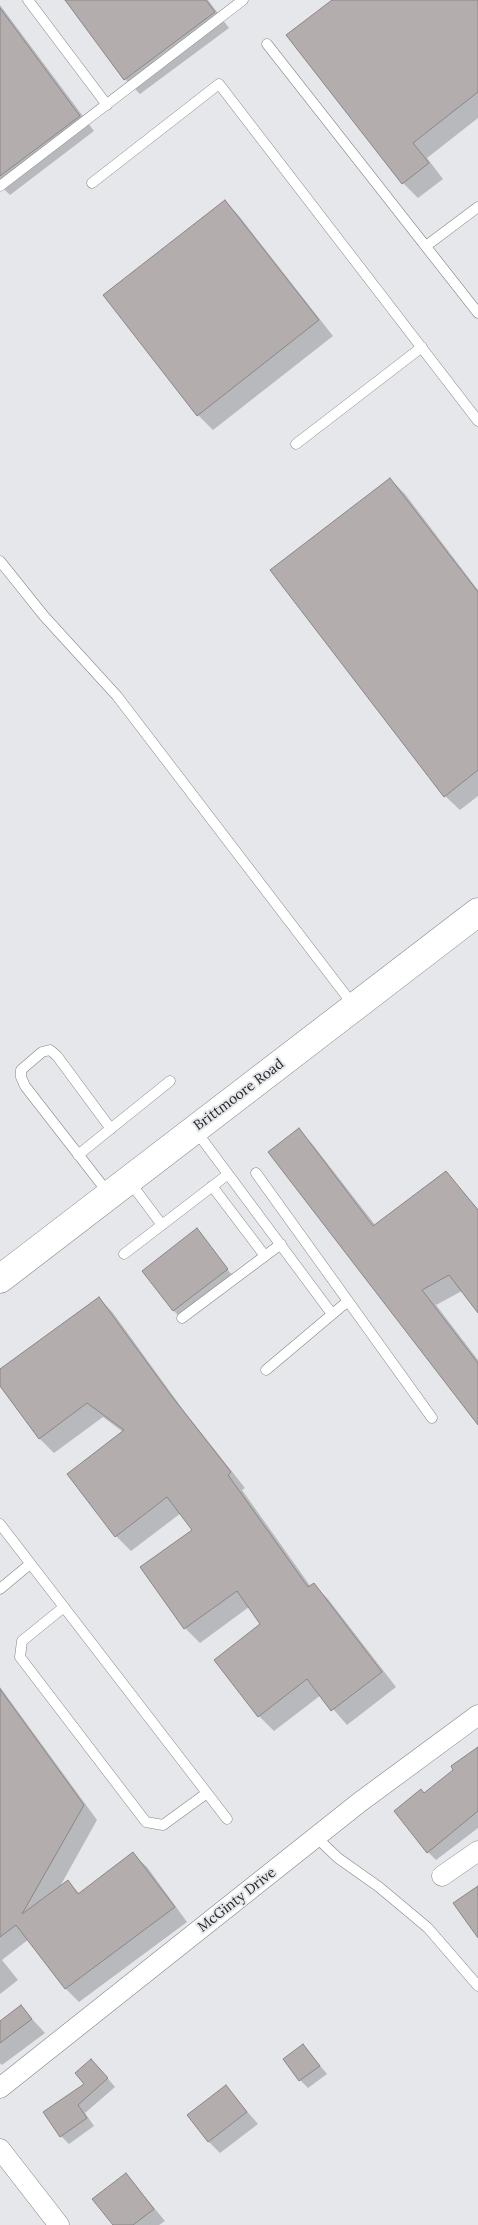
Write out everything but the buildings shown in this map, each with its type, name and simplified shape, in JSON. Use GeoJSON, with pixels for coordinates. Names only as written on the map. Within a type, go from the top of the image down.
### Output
{"type":"FeatureCollection","features":[{"type":"Feature","properties":{"kind":"main road","name":"Brittmoore Road"},"geometry":{"type":"LineString","coordinates":[[0,1279],[478,912]]}},
{"type":"Feature","properties":{"kind":"street","name":"McGinty Drive"},"geometry":{"type":"LineString","coordinates":[[0,2088],[316,1838],[478,1715]]}},
{"type":"Feature","properties":{"kind":"street"},"geometry":{"type":"LineString","coordinates":[[442,1876],[478,1851]]}},
{"type":"Feature","properties":{"kind":"street"},"geometry":{"type":"LineString","coordinates":[[0,2149],[59,2225]]}},
{"type":"Feature","properties":{"kind":"lane"},"geometry":{"type":"LineString","coordinates":[[28,0],[107,105]]}},
{"type":"Feature","properties":{"kind":"lane"},"geometry":{"type":"LineString","coordinates":[[0,186],[241,1]]}},
{"type":"Feature","properties":{"kind":"lane"},"geometry":{"type":"LineString","coordinates":[[267,44],[478,314]]}},
{"type":"Feature","properties":{"kind":"lane"},"geometry":{"type":"LineString","coordinates":[[92,183],[219,84],[478,420]]}},
{"type":"Feature","properties":{"kind":"lane"},"geometry":{"type":"LineString","coordinates":[[426,246],[478,207]]}},
{"type":"Feature","properties":{"kind":"lane"},"geometry":{"type":"LineString","coordinates":[[296,444],[422,347]]}},
{"type":"Feature","properties":{"kind":"lane"},"geometry":{"type":"LineString","coordinates":[[0,561],[44,616],[117,696],[355,1007]]}},
{"type":"Feature","properties":{"kind":"lane"},"geometry":{"type":"LineString","coordinates":[[111,1129],[57,1056],[50,1050],[42,1052],[21,1070],[21,1077],[78,1155],[162,1225]]}},
{"type":"Feature","properties":{"kind":"lane"},"geometry":{"type":"LineString","coordinates":[[78,1155],[170,1081]]}},
{"type":"Feature","properties":{"kind":"lane"},"geometry":{"type":"LineString","coordinates":[[195,1129],[332,1314]]}},
{"type":"Feature","properties":{"kind":"lane"},"geometry":{"type":"LineString","coordinates":[[256,1173],[432,1418]]}},
{"type":"Feature","properties":{"kind":"lane"},"geometry":{"type":"LineString","coordinates":[[124,1254],[228,1175]]}},
{"type":"Feature","properties":{"kind":"lane"},"geometry":{"type":"LineString","coordinates":[[212,1186],[265,1256]]}},
{"type":"Feature","properties":{"kind":"lane"},"geometry":{"type":"LineString","coordinates":[[182,1318],[281,1244]]}},
{"type":"Feature","properties":{"kind":"lane"},"geometry":{"type":"LineString","coordinates":[[266,1370],[348,1302]]}},
{"type":"Feature","properties":{"kind":"lane"},"geometry":{"type":"LineString","coordinates":[[0,1524],[227,1818]]}},
{"type":"Feature","properties":{"kind":"lane"},"geometry":{"type":"LineString","coordinates":[[0,1589],[30,1564]]}},
{"type":"Feature","properties":{"kind":"lane"},"geometry":{"type":"LineString","coordinates":[[64,1607],[22,1641],[20,1657],[146,1822],[163,1825],[208,1793]]}},
{"type":"Feature","properties":{"kind":"lane"},"geometry":{"type":"LineString","coordinates":[[316,1838],[338,1858],[380,1887],[428,1928],[478,1986]]}}]}
